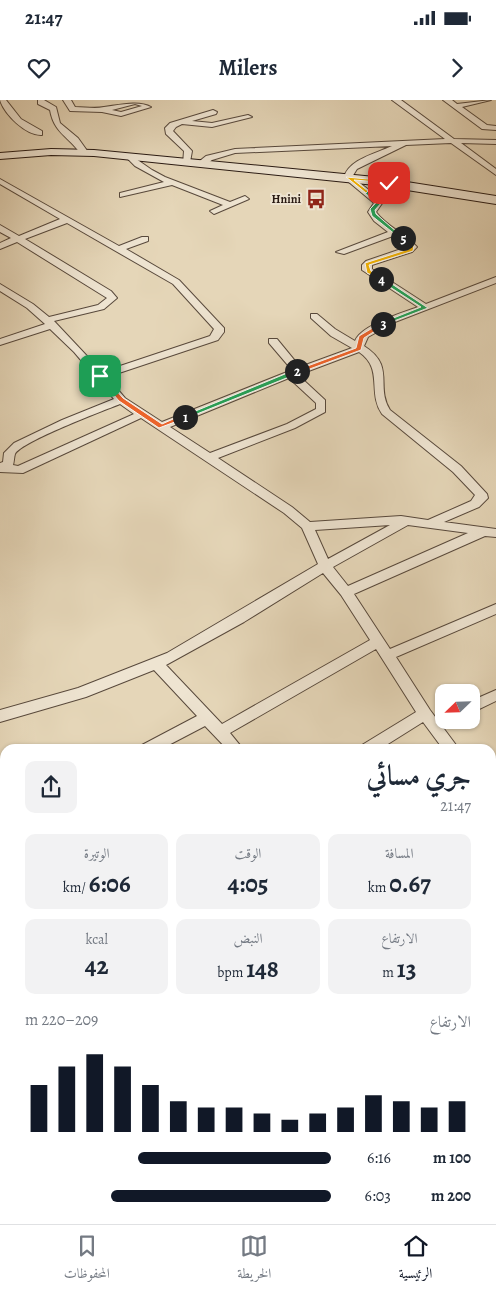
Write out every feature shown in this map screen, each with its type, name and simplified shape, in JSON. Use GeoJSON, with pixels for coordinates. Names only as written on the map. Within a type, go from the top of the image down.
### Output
{"type":"FeatureCollection","features":[{"type":"Feature","properties":{"kind":"main road"},"geometry":{"type":"LineString","coordinates":[[0,158],[29,154],[84,152],[348,178],[496,199]]}},
{"type":"Feature","properties":{"kind":"street"},"geometry":{"type":"LineString","coordinates":[[2,100],[18,121],[38,133]]}},
{"type":"Feature","properties":{"kind":"street"},"geometry":{"type":"LineString","coordinates":[[396,100],[496,174]]}},
{"type":"Feature","properties":{"kind":"street"},"geometry":{"type":"LineString","coordinates":[[447,100],[485,127],[496,128]]}},
{"type":"Feature","properties":{"kind":"street"},"geometry":{"type":"LineString","coordinates":[[456,106],[487,100]]}},
{"type":"Feature","properties":{"kind":"street"},"geometry":{"type":"LineString","coordinates":[[41,102],[53,109],[56,124],[75,140],[84,152]]}},
{"type":"Feature","properties":{"kind":"street"},"geometry":{"type":"LineString","coordinates":[[53,109],[68,102],[77,110],[102,110],[121,114],[147,107],[144,104],[135,102],[102,110]]}},
{"type":"Feature","properties":{"kind":"street"},"geometry":{"type":"LineString","coordinates":[[186,162],[188,150],[168,130],[173,125],[213,112]]}},
{"type":"Feature","properties":{"kind":"street"},"geometry":{"type":"LineString","coordinates":[[181,122],[212,125],[248,117]]}},
{"type":"Feature","properties":{"kind":"street"},"geometry":{"type":"LineString","coordinates":[[200,164],[209,158],[234,151],[453,141],[496,142]]}},
{"type":"Feature","properties":{"kind":"street"},"geometry":{"type":"LineString","coordinates":[[402,144],[354,167],[349,172],[348,178],[378,200],[380,204],[372,209],[373,215],[396,232],[413,248],[369,263],[366,265],[367,270],[426,308]]}},
{"type":"Feature","properties":{"kind":"street"},"geometry":{"type":"LineString","coordinates":[[129,156],[170,183],[215,196],[230,205]]}},
{"type":"Feature","properties":{"kind":"street"},"geometry":{"type":"LineString","coordinates":[[0,181],[176,282],[217,324],[220,332],[214,338],[100,376]]}},
{"type":"Feature","properties":{"kind":"street"},"geometry":{"type":"LineString","coordinates":[[123,196],[170,183]]}},
{"type":"Feature","properties":{"kind":"street"},"geometry":{"type":"LineString","coordinates":[[214,211],[245,199]]}},
{"type":"Feature","properties":{"kind":"street"},"geometry":{"type":"LineString","coordinates":[[0,246],[66,220]]}},
{"type":"Feature","properties":{"kind":"street"},"geometry":{"type":"LineString","coordinates":[[0,228],[112,297],[110,301],[101,307],[50,322],[0,342]]}},
{"type":"Feature","properties":{"kind":"street"},"geometry":{"type":"LineString","coordinates":[[341,252],[396,232]]}},
{"type":"Feature","properties":{"kind":"street"},"geometry":{"type":"LineString","coordinates":[[119,250],[145,239]]}},
{"type":"Feature","properties":{"kind":"street"},"geometry":{"type":"LineString","coordinates":[[358,349],[360,339],[364,335],[392,320],[496,280]]}},
{"type":"Feature","properties":{"kind":"street"},"geometry":{"type":"LineString","coordinates":[[0,287],[50,322],[78,350],[121,400],[288,510],[307,526],[325,566],[346,592],[449,744]]}},
{"type":"Feature","properties":{"kind":"street"},"geometry":{"type":"LineString","coordinates":[[0,302],[15,296]]}},
{"type":"Feature","properties":{"kind":"street"},"geometry":{"type":"LineString","coordinates":[[314,316],[332,332],[372,358],[378,367],[381,403],[384,410],[457,469],[481,494],[482,498],[475,504],[432,523]]}},
{"type":"Feature","properties":{"kind":"street"},"geometry":{"type":"LineString","coordinates":[[208,458],[291,426],[321,410],[321,402],[294,372],[273,341]]}},
{"type":"Feature","properties":{"kind":"street"},"geometry":{"type":"LineString","coordinates":[[161,427],[294,372],[358,349]]}},
{"type":"Feature","properties":{"kind":"street"},"geometry":{"type":"LineString","coordinates":[[1,467],[8,464],[10,453],[18,445],[66,422],[121,400]]}},
{"type":"Feature","properties":{"kind":"street"},"geometry":{"type":"LineString","coordinates":[[1,467],[20,470],[142,414]]}},
{"type":"Feature","properties":{"kind":"street"},"geometry":{"type":"LineString","coordinates":[[0,716],[80,693],[157,664],[239,619],[325,566],[408,520]]}},
{"type":"Feature","properties":{"kind":"street"},"geometry":{"type":"LineString","coordinates":[[307,526],[408,520],[496,533]]}},
{"type":"Feature","properties":{"kind":"street"},"geometry":{"type":"LineString","coordinates":[[346,592],[482,532]]}},
{"type":"Feature","properties":{"kind":"street"},"geometry":{"type":"LineString","coordinates":[[388,655],[496,609]]}},
{"type":"Feature","properties":{"kind":"street"},"geometry":{"type":"LineString","coordinates":[[220,732],[379,641]]}},
{"type":"Feature","properties":{"kind":"street"},"geometry":{"type":"LineString","coordinates":[[157,664],[231,744]]}},
{"type":"Feature","properties":{"kind":"street"},"geometry":{"type":"LineString","coordinates":[[480,703],[496,695]]}},
{"type":"Feature","properties":{"kind":"street"},"geometry":{"type":"LineString","coordinates":[[157,744],[207,718]]}},
{"type":"Feature","properties":{"kind":"street"},"geometry":{"type":"LineString","coordinates":[[379,744],[434,720]]}},
{"type":"Feature","properties":{"kind":"place","name":"Hnini"},"geometry":{"type":"Point","coordinates":[316,199]}},
{"type":"Feature","properties":{"kind":"route"},"geometry":{"type":"LineString","coordinates":[[100,376],[109,389],[121,400],[161,427],[248,390],[358,349],[359,341],[364,335],[402,315],[426,308],[367,270],[366,265],[369,263],[412,250],[413,246],[373,215],[372,209],[379,205],[379,202],[348,178],[389,183]]}}]}
